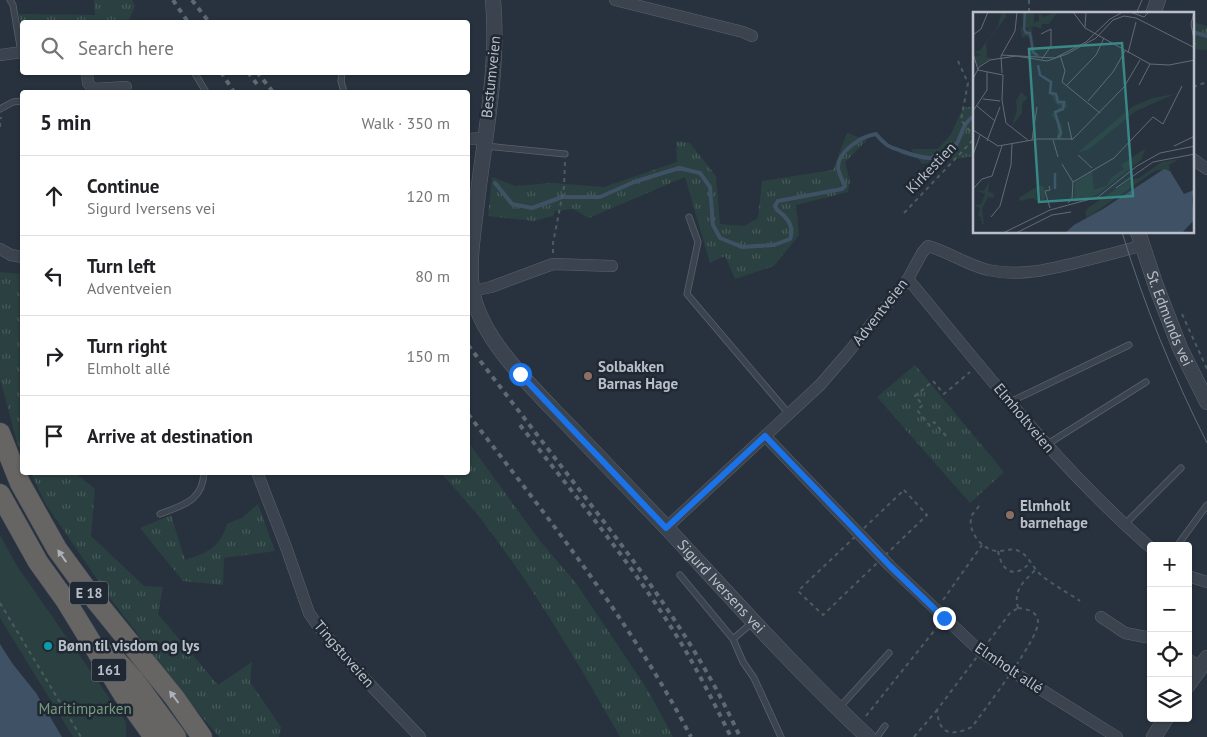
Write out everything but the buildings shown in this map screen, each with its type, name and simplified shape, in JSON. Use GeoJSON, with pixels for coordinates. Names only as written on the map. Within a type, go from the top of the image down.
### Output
{"type":"FeatureCollection","features":[{"type":"Feature","properties":{"kind":"highway","name":"E 18"},"geometry":{"type":"LineString","coordinates":[[0,434],[20,483],[57,550],[174,697],[202,737]]}},
{"type":"Feature","properties":{"kind":"highway","name":"E 18"},"geometry":{"type":"LineString","coordinates":[[0,494],[29,547],[66,602],[134,680],[176,737]]}},
{"type":"Feature","properties":{"kind":"highway","name":"161"},"geometry":{"type":"LineString","coordinates":[[66,602],[145,727]]}},
{"type":"Feature","properties":{"kind":"street","name":"Bestumveien"},"geometry":{"type":"LineString","coordinates":[[470,139],[484,142],[492,85],[496,28],[493,0]]}},
{"type":"Feature","properties":{"kind":"street"},"geometry":{"type":"LineString","coordinates":[[615,0],[743,32],[752,36]]}},
{"type":"Feature","properties":{"kind":"street"},"geometry":{"type":"LineString","coordinates":[[1154,12],[1158,0]]}},
{"type":"Feature","properties":{"kind":"street"},"geometry":{"type":"LineString","coordinates":[[0,56],[20,52]]}},
{"type":"Feature","properties":{"kind":"street"},"geometry":{"type":"LineString","coordinates":[[87,75],[88,83],[93,89],[126,87]]}},
{"type":"Feature","properties":{"kind":"street","name":"Sigurd Iversens vei"},"geometry":{"type":"LineString","coordinates":[[484,142],[471,255],[472,291],[480,315],[498,345],[520,374],[753,622],[868,737]]}},
{"type":"Feature","properties":{"kind":"street"},"geometry":{"type":"LineString","coordinates":[[1194,160],[1207,169]]}},
{"type":"Feature","properties":{"kind":"street","name":"Adventveien"},"geometry":{"type":"LineString","coordinates":[[666,528],[820,385],[908,279],[922,253],[928,246],[937,248],[972,265],[1003,272],[1020,273],[1051,269],[1141,239]]}},
{"type":"Feature","properties":{"kind":"street","name":"St. Edmunds vei"},"geometry":{"type":"LineString","coordinates":[[1141,239],[1156,286],[1180,348],[1207,402]]}},
{"type":"Feature","properties":{"kind":"street"},"geometry":{"type":"LineString","coordinates":[[0,249],[11,255],[20,257]]}},
{"type":"Feature","properties":{"kind":"street"},"geometry":{"type":"LineString","coordinates":[[472,291],[491,287],[553,264],[612,266]]}},
{"type":"Feature","properties":{"kind":"street","name":"Elmholtveien"},"geometry":{"type":"LineString","coordinates":[[908,279],[1046,445],[1124,525],[1147,545]]}},
{"type":"Feature","properties":{"kind":"street","name":"Elmholt allé"},"geometry":{"type":"LineString","coordinates":[[765,436],[890,566],[980,652],[1117,737]]}},
{"type":"Feature","properties":{"kind":"street","name":"Tingstuveien"},"geometry":{"type":"LineString","coordinates":[[258,475],[309,613],[361,675],[420,737]]}},
{"type":"Feature","properties":{"kind":"street"},"geometry":{"type":"LineString","coordinates":[[1192,577],[1207,582]]}},
{"type":"Feature","properties":{"kind":"street"},"geometry":{"type":"LineString","coordinates":[[1101,617],[1125,633],[1147,637]]}},
{"type":"Feature","properties":{"kind":"street"},"geometry":{"type":"LineString","coordinates":[[1192,677],[1199,661]]}},
{"type":"Feature","properties":{"kind":"street"},"geometry":{"type":"LineString","coordinates":[[1154,737],[1163,722]]}},
{"type":"Feature","properties":{"kind":"lane"},"geometry":{"type":"LineString","coordinates":[[10,0],[20,43]]}},
{"type":"Feature","properties":{"kind":"lane"},"geometry":{"type":"LineString","coordinates":[[196,75],[205,90]]}},
{"type":"Feature","properties":{"kind":"lane"},"geometry":{"type":"LineString","coordinates":[[342,75],[343,90]]}},
{"type":"Feature","properties":{"kind":"lane"},"geometry":{"type":"LineString","coordinates":[[0,110],[13,102],[20,101]]}},
{"type":"Feature","properties":{"kind":"lane"},"geometry":{"type":"LineString","coordinates":[[484,142],[565,154]]}},
{"type":"Feature","properties":{"kind":"lane"},"geometry":{"type":"LineString","coordinates":[[689,217],[698,242],[687,294],[789,414]]}},
{"type":"Feature","properties":{"kind":"lane"},"geometry":{"type":"LineString","coordinates":[[1010,402],[1129,344]]}},
{"type":"Feature","properties":{"kind":"lane"},"geometry":{"type":"LineString","coordinates":[[1046,445],[1146,382]]}},
{"type":"Feature","properties":{"kind":"lane"},"geometry":{"type":"LineString","coordinates":[[1124,525],[1181,468]]}},
{"type":"Feature","properties":{"kind":"lane"},"geometry":{"type":"LineString","coordinates":[[160,514],[195,498],[203,484],[204,475]]}},
{"type":"Feature","properties":{"kind":"lane"},"geometry":{"type":"LineString","coordinates":[[1180,542],[1207,506]]}},
{"type":"Feature","properties":{"kind":"lane"},"geometry":{"type":"LineString","coordinates":[[680,575],[733,640],[743,662],[754,678],[781,737]]}},
{"type":"Feature","properties":{"kind":"lane"},"geometry":{"type":"LineString","coordinates":[[733,640],[753,622]]}},
{"type":"Feature","properties":{"kind":"lane"},"geometry":{"type":"LineString","coordinates":[[839,708],[888,653]]}},
{"type":"Feature","properties":{"kind":"lane"},"geometry":{"type":"LineString","coordinates":[[877,737],[885,726]]}},
{"type":"Feature","properties":{"kind":"path"},"geometry":{"type":"LineString","coordinates":[[958,61],[968,85],[962,121],[973,133]]}},
{"type":"Feature","properties":{"kind":"path"},"geometry":{"type":"LineString","coordinates":[[1194,87],[1207,82]]}},
{"type":"Feature","properties":{"kind":"path"},"geometry":{"type":"LineString","coordinates":[[0,110],[2,121],[0,127]]}},
{"type":"Feature","properties":{"kind":"path","name":"Kirkestien"},"geometry":{"type":"LineString","coordinates":[[904,213],[973,140]]}},
{"type":"Feature","properties":{"kind":"path"},"geometry":{"type":"LineString","coordinates":[[553,264],[553,243],[564,187],[565,154]]}},
{"type":"Feature","properties":{"kind":"path"},"geometry":{"type":"LineString","coordinates":[[946,436],[934,422],[930,426],[917,410],[923,405],[916,396],[933,381],[944,394],[973,370],[977,374],[983,370]]}},
{"type":"Feature","properties":{"kind":"path"},"geometry":{"type":"LineString","coordinates":[[979,506],[972,515],[972,529],[982,545],[998,551],[1017,550],[1023,554],[1035,570],[1080,601]]}},
{"type":"Feature","properties":{"kind":"path"},"geometry":{"type":"LineString","coordinates":[[873,707],[940,614],[982,545]]}},
{"type":"Feature","properties":{"kind":"path"},"geometry":{"type":"LineString","coordinates":[[998,551],[1003,565],[1011,571],[1019,572],[1030,563]]}},
{"type":"Feature","properties":{"kind":"path"},"geometry":{"type":"LineString","coordinates":[[1018,608],[1017,592],[1035,570]]}},
{"type":"Feature","properties":{"kind":"path"},"geometry":{"type":"LineString","coordinates":[[0,602],[81,737]]}},
{"type":"Feature","properties":{"kind":"path"},"geometry":{"type":"LineString","coordinates":[[914,737],[937,710],[1010,613],[1018,608],[1026,609],[1035,614],[1038,620],[1037,630],[1011,672],[972,727],[962,732],[951,734],[938,723],[937,710]]}},
{"type":"Feature","properties":{"kind":"green space"},"geometry":{"type":"Polygon","coordinates":[[[94,0],[132,0],[135,6],[129,20],[20,20],[19,14],[95,15],[94,0]]]}},
{"type":"Feature","properties":{"kind":"green space"},"geometry":{"type":"Polygon","coordinates":[[[1194,22],[1207,26],[1207,50],[1194,49],[1194,22]]]}},
{"type":"Feature","properties":{"kind":"green space"},"geometry":{"type":"Polygon","coordinates":[[[973,106],[973,156],[922,164],[911,149],[938,149],[951,134],[963,108],[973,106]]]}},
{"type":"Feature","properties":{"kind":"green space"},"geometry":{"type":"Polygon","coordinates":[[[847,133],[867,140],[845,162],[850,181],[848,192],[796,205],[799,235],[774,266],[735,279],[725,256],[710,263],[685,177],[589,218],[573,209],[555,211],[553,216],[534,221],[488,216],[492,177],[515,186],[553,183],[604,187],[677,162],[676,141],[690,143],[716,176],[720,224],[744,226],[758,218],[762,181],[833,170],[847,133]]]}},
{"type":"Feature","properties":{"kind":"green space"},"geometry":{"type":"Polygon","coordinates":[[[0,272],[20,274],[20,449],[0,379],[0,272]]]}},
{"type":"Feature","properties":{"kind":"green space"},"geometry":{"type":"Polygon","coordinates":[[[915,365],[1004,472],[970,503],[877,397],[915,365]]]}},
{"type":"Feature","properties":{"kind":"green space"},"geometry":{"type":"Polygon","coordinates":[[[470,445],[540,541],[576,583],[649,692],[673,737],[620,737],[537,598],[481,519],[443,475],[470,475],[470,445]]]}},
{"type":"Feature","properties":{"kind":"green space"},"geometry":{"type":"Polygon","coordinates":[[[32,475],[78,475],[95,489],[91,536],[144,586],[163,587],[158,614],[218,685],[252,662],[250,682],[281,727],[279,737],[219,737],[192,705],[110,598],[45,503],[32,475]]]}},
{"type":"Feature","properties":{"kind":"green space"},"geometry":{"type":"Polygon","coordinates":[[[258,504],[275,551],[224,558],[223,585],[183,581],[140,528],[171,515],[185,560],[200,555],[212,548],[221,539],[227,524],[242,518],[258,504]]]}},
{"type":"Feature","properties":{"kind":"green space","name":"Maritimparken"},"geometry":{"type":"Polygon","coordinates":[[[0,535],[17,566],[126,722],[126,737],[73,737],[0,618],[0,535]]]}},
{"type":"Feature","properties":{"kind":"water"},"geometry":{"type":"Polygon","coordinates":[[[0,644],[12,663],[36,693],[62,737],[0,737],[0,644]]]}},
{"type":"Feature","properties":{"kind":"waterway"},"geometry":{"type":"LineString","coordinates":[[1194,32],[1207,36]]}},
{"type":"Feature","properties":{"kind":"waterway"},"geometry":{"type":"LineString","coordinates":[[495,183],[512,204],[532,208],[562,197],[600,197],[634,182],[679,168],[700,173],[710,187],[713,225],[720,238],[742,247],[774,245],[790,239],[791,234],[789,222],[775,206],[778,201],[842,189],[845,186],[838,169],[839,161],[846,150],[858,141],[876,134],[884,143],[892,148],[922,157],[937,158],[950,153],[967,122],[973,117]]}},
{"type":"Feature","properties":{"kind":"tram line"},"geometry":{"type":"LineString","coordinates":[[1137,12],[1142,0]]}},
{"type":"Feature","properties":{"kind":"tram line"},"geometry":{"type":"LineString","coordinates":[[1123,234],[1160,339],[1182,392],[1207,443]]}},
{"type":"Feature","properties":{"kind":"railway"},"geometry":{"type":"LineString","coordinates":[[173,0],[187,20]]}},
{"type":"Feature","properties":{"kind":"railway"},"geometry":{"type":"LineString","coordinates":[[192,0],[207,20]]}},
{"type":"Feature","properties":{"kind":"railway"},"geometry":{"type":"LineString","coordinates":[[223,75],[233,90]]}},
{"type":"Feature","properties":{"kind":"railway"},"geometry":{"type":"LineString","coordinates":[[250,75],[259,87]]}},
{"type":"Feature","properties":{"kind":"railway"},"geometry":{"type":"LineString","coordinates":[[259,75],[271,90]]}},
{"type":"Feature","properties":{"kind":"railway"},"geometry":{"type":"LineString","coordinates":[[470,348],[610,529],[651,586],[708,674],[740,737]]}},
{"type":"Feature","properties":{"kind":"railway"},"geometry":{"type":"LineString","coordinates":[[470,417],[558,531],[615,611],[642,652],[691,737]]}},
{"type":"Feature","properties":{"kind":"railway"},"geometry":{"type":"LineString","coordinates":[[520,425],[604,532],[663,614],[694,666],[731,737]]}},
{"type":"Feature","properties":{"kind":"place","name":"Solbakken Barnas Hage"},"geometry":{"type":"Point","coordinates":[588,376]}},
{"type":"Feature","properties":{"kind":"place","name":"Elmholt barnehage"},"geometry":{"type":"Point","coordinates":[1010,515]}},
{"type":"Feature","properties":{"kind":"place","name":"Bønn til visdom og lys"},"geometry":{"type":"Point","coordinates":[48,646]}},
{"type":"Feature","properties":{"kind":"route"},"geometry":{"type":"LineString","coordinates":[[520,374],[666,528],[765,436],[890,566],[944,618]]}}]}
